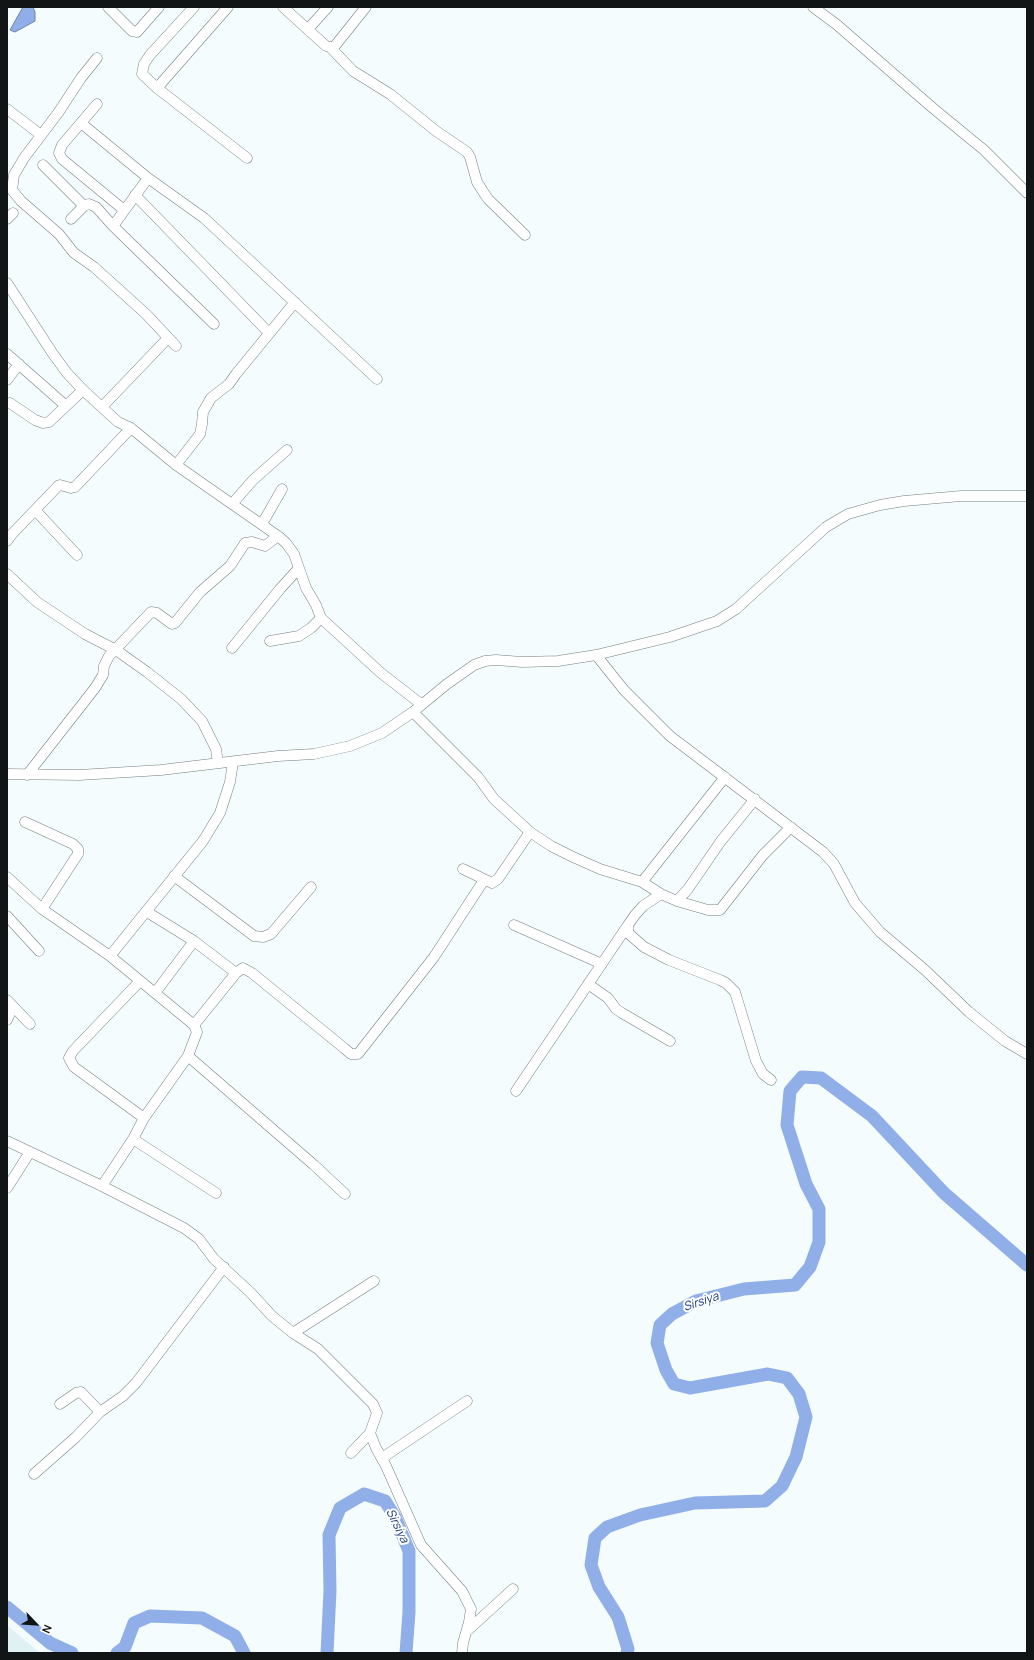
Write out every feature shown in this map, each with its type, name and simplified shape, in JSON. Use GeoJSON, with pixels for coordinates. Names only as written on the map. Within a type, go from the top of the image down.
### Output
{"type":"FeatureCollection","features":[{"type":"Feature","properties":{"kind":"street"},"geometry":{"type":"LineString","coordinates":[[108,7],[132,31],[137,32],[159,7]]}},
{"type":"Feature","properties":{"kind":"street"},"geometry":{"type":"LineString","coordinates":[[194,7],[144,64],[142,74],[157,88],[247,158]]}},
{"type":"Feature","properties":{"kind":"street"},"geometry":{"type":"LineString","coordinates":[[157,88],[228,7]]}},
{"type":"Feature","properties":{"kind":"street"},"geometry":{"type":"LineString","coordinates":[[283,7],[330,47],[353,71],[390,94],[436,131],[467,152],[478,182],[488,199],[525,235]]}},
{"type":"Feature","properties":{"kind":"street"},"geometry":{"type":"LineString","coordinates":[[308,29],[328,7]]}},
{"type":"Feature","properties":{"kind":"street"},"geometry":{"type":"LineString","coordinates":[[330,47],[334,47],[366,7]]}},
{"type":"Feature","properties":{"kind":"street"},"geometry":{"type":"LineString","coordinates":[[813,7],[836,24],[984,150],[1027,193]]}},
{"type":"Feature","properties":{"kind":"street"},"geometry":{"type":"LineString","coordinates":[[96,58],[24,158],[14,175],[12,190],[59,234],[74,253],[94,267],[146,314],[176,346]]}},
{"type":"Feature","properties":{"kind":"street"},"geometry":{"type":"LineString","coordinates":[[97,104],[62,145],[59,152],[62,159],[124,210]]}},
{"type":"Feature","properties":{"kind":"street"},"geometry":{"type":"LineString","coordinates":[[7,109],[41,135]]}},
{"type":"Feature","properties":{"kind":"street"},"geometry":{"type":"LineString","coordinates":[[81,123],[148,178],[204,218],[377,379]]}},
{"type":"Feature","properties":{"kind":"street"},"geometry":{"type":"LineString","coordinates":[[43,165],[84,206]]}},
{"type":"Feature","properties":{"kind":"street"},"geometry":{"type":"LineString","coordinates":[[113,226],[148,178]]}},
{"type":"Feature","properties":{"kind":"street"},"geometry":{"type":"LineString","coordinates":[[135,195],[269,334]]}},
{"type":"Feature","properties":{"kind":"street"},"geometry":{"type":"LineString","coordinates":[[71,219],[84,206],[89,204],[96,207],[113,226],[214,324]]}},
{"type":"Feature","properties":{"kind":"street"},"geometry":{"type":"LineString","coordinates":[[9,290],[67,373],[83,390],[118,422],[131,428],[176,465],[262,524],[286,543],[294,554],[306,588],[316,605],[321,618],[381,673],[421,704]]}},
{"type":"Feature","properties":{"kind":"street"},"geometry":{"type":"LineString","coordinates":[[176,465],[200,434],[202,412],[210,398],[229,384],[296,302]]}},
{"type":"Feature","properties":{"kind":"street"},"geometry":{"type":"LineString","coordinates":[[102,407],[168,338]]}},
{"type":"Feature","properties":{"kind":"street"},"geometry":{"type":"LineString","coordinates":[[7,354],[66,406]]}},
{"type":"Feature","properties":{"kind":"street"},"geometry":{"type":"LineString","coordinates":[[7,380],[18,364]]}},
{"type":"Feature","properties":{"kind":"street"},"geometry":{"type":"LineString","coordinates":[[10,404],[36,420],[43,423],[50,422],[83,390]]}},
{"type":"Feature","properties":{"kind":"street"},"geometry":{"type":"LineString","coordinates":[[7,541],[60,485],[71,488],[75,487],[131,428]]}},
{"type":"Feature","properties":{"kind":"street"},"geometry":{"type":"LineString","coordinates":[[232,504],[253,480],[287,450]]}},
{"type":"Feature","properties":{"kind":"street"},"geometry":{"type":"LineString","coordinates":[[262,524],[282,489]]}},
{"type":"Feature","properties":{"kind":"street"},"geometry":{"type":"LineString","coordinates":[[7,774],[79,775],[161,770],[278,756],[314,754],[350,746],[382,733],[474,665],[485,661],[558,661],[596,655],[670,637],[717,620],[736,609],[826,526],[836,519],[848,514],[880,505],[904,501],[962,496],[1027,496]]}},
{"type":"Feature","properties":{"kind":"street"},"geometry":{"type":"LineString","coordinates":[[35,510],[76,555]]}},
{"type":"Feature","properties":{"kind":"street"},"geometry":{"type":"LineString","coordinates":[[26,775],[95,688],[103,675],[104,666],[109,656],[151,612],[158,613],[172,624],[175,623],[200,592],[230,566],[246,543],[252,542],[265,546],[278,536]]}},
{"type":"Feature","properties":{"kind":"street"},"geometry":{"type":"LineString","coordinates":[[232,648],[299,568]]}},
{"type":"Feature","properties":{"kind":"street"},"geometry":{"type":"LineString","coordinates":[[7,574],[37,602],[85,634],[116,650],[148,672],[193,710],[202,721],[216,749],[218,764]]}},
{"type":"Feature","properties":{"kind":"street"},"geometry":{"type":"LineString","coordinates":[[270,641],[299,636],[311,628],[321,618]]}},
{"type":"Feature","properties":{"kind":"street"},"geometry":{"type":"LineString","coordinates":[[596,655],[624,690],[670,736],[824,852],[834,864],[855,903],[880,932],[969,1012],[1005,1042],[1027,1054]]}},
{"type":"Feature","properties":{"kind":"street"},"geometry":{"type":"LineString","coordinates":[[412,712],[436,733],[452,752],[478,777],[494,799],[530,832],[551,846],[573,857],[642,882],[661,894],[677,901],[708,910],[720,910],[763,855],[791,827]]}},
{"type":"Feature","properties":{"kind":"street"},"geometry":{"type":"LineString","coordinates":[[110,956],[203,841],[220,813],[230,782],[234,762]]}},
{"type":"Feature","properties":{"kind":"street"},"geometry":{"type":"LineString","coordinates":[[642,882],[725,777]]}},
{"type":"Feature","properties":{"kind":"street"},"geometry":{"type":"LineString","coordinates":[[677,901],[688,889],[721,841],[755,799]]}},
{"type":"Feature","properties":{"kind":"street"},"geometry":{"type":"LineString","coordinates":[[25,822],[73,844],[78,849],[78,854],[42,908]]}},
{"type":"Feature","properties":{"kind":"street"},"geometry":{"type":"LineString","coordinates":[[463,869],[492,883],[498,879],[530,832]]}},
{"type":"Feature","properties":{"kind":"street"},"geometry":{"type":"LineString","coordinates":[[174,876],[254,936],[263,937],[271,934],[311,887]]}},
{"type":"Feature","properties":{"kind":"street"},"geometry":{"type":"LineString","coordinates":[[7,877],[42,908],[110,956],[194,1025],[198,1032],[188,1056],[144,1118],[133,1139],[102,1186]]}},
{"type":"Feature","properties":{"kind":"street"},"geometry":{"type":"LineString","coordinates":[[194,1025],[236,973],[243,968],[252,973],[351,1054],[358,1054],[434,957],[484,880]]}},
{"type":"Feature","properties":{"kind":"street"},"geometry":{"type":"LineString","coordinates":[[516,1091],[628,925],[643,906],[661,894]]}},
{"type":"Feature","properties":{"kind":"street"},"geometry":{"type":"LineString","coordinates":[[147,912],[194,941],[236,973]]}},
{"type":"Feature","properties":{"kind":"street"},"geometry":{"type":"LineString","coordinates":[[7,916],[39,951]]}},
{"type":"Feature","properties":{"kind":"street"},"geometry":{"type":"LineString","coordinates":[[514,925],[602,964]]}},
{"type":"Feature","properties":{"kind":"street"},"geometry":{"type":"LineString","coordinates":[[628,925],[628,933],[644,947],[669,960],[720,980],[726,983],[735,992],[756,1061],[763,1074],[771,1080]]}},
{"type":"Feature","properties":{"kind":"street"},"geometry":{"type":"LineString","coordinates":[[155,993],[194,941]]}},
{"type":"Feature","properties":{"kind":"street"},"geometry":{"type":"LineString","coordinates":[[140,982],[73,1051],[69,1058],[74,1067],[144,1118]]}},
{"type":"Feature","properties":{"kind":"street"},"geometry":{"type":"LineString","coordinates":[[588,984],[608,998],[616,1009],[670,1041]]}},
{"type":"Feature","properties":{"kind":"street"},"geometry":{"type":"LineString","coordinates":[[7,1020],[10,1003]]}},
{"type":"Feature","properties":{"kind":"street"},"geometry":{"type":"LineString","coordinates":[[10,1003],[30,1024]]}},
{"type":"Feature","properties":{"kind":"street"},"geometry":{"type":"LineString","coordinates":[[188,1056],[345,1194]]}},
{"type":"Feature","properties":{"kind":"street"},"geometry":{"type":"LineString","coordinates":[[133,1139],[216,1193]]}},
{"type":"Feature","properties":{"kind":"street"},"geometry":{"type":"LineString","coordinates":[[7,1141],[102,1186],[184,1228],[199,1239],[214,1259],[224,1267],[272,1316],[293,1333],[318,1349],[373,1404],[377,1413],[370,1433],[351,1453]]}},
{"type":"Feature","properties":{"kind":"street"},"geometry":{"type":"LineString","coordinates":[[7,1188],[30,1152]]}},
{"type":"Feature","properties":{"kind":"street"},"geometry":{"type":"LineString","coordinates":[[34,1474],[76,1437],[100,1412],[123,1396],[136,1383],[224,1267]]}},
{"type":"Feature","properties":{"kind":"street"},"geometry":{"type":"LineString","coordinates":[[293,1333],[374,1281]]}},
{"type":"Feature","properties":{"kind":"street"},"geometry":{"type":"LineString","coordinates":[[60,1404],[76,1393],[81,1392],[100,1412]]}},
{"type":"Feature","properties":{"kind":"street"},"geometry":{"type":"LineString","coordinates":[[382,1458],[467,1401]]}},
{"type":"Feature","properties":{"kind":"street"},"geometry":{"type":"LineString","coordinates":[[370,1433],[421,1545],[462,1591],[471,1609],[462,1653]]}},
{"type":"Feature","properties":{"kind":"street"},"geometry":{"type":"LineString","coordinates":[[467,1631],[513,1588]]}},
{"type":"Feature","properties":{"kind":"shaded area"},"geometry":{"type":"Polygon","coordinates":[[[7,1625],[40,1653],[7,1653],[7,1625]]]}},
{"type":"Feature","properties":{"kind":"water"},"geometry":{"type":"Polygon","coordinates":[[[23,7],[33,7],[35,12],[35,21],[15,32],[10,30],[23,7]]]}},
{"type":"Feature","properties":{"kind":"waterway","name":"Sirsiya"},"geometry":{"type":"LineString","coordinates":[[627,1653],[628,1649],[618,1617],[599,1587],[591,1565],[595,1538],[607,1527],[640,1515],[695,1503],[765,1501],[782,1486],[796,1457],[806,1417],[799,1394],[787,1378],[768,1374],[690,1388],[674,1384],[666,1370],[657,1343],[660,1325],[672,1314],[696,1301],[744,1289],[795,1285],[810,1267],[819,1242],[819,1209],[806,1184],[787,1125],[790,1091],[802,1077],[821,1078],[872,1116],[944,1193],[1027,1265]]}},
{"type":"Feature","properties":{"kind":"waterway","name":"Sirsiya"},"geometry":{"type":"LineString","coordinates":[[327,1653],[330,1591],[329,1535],[340,1508],[364,1494],[385,1501],[395,1517],[409,1551],[409,1612],[406,1653]]}},
{"type":"Feature","properties":{"kind":"waterway","name":"Sirsiya"},"geometry":{"type":"LineString","coordinates":[[7,1607],[50,1643],[72,1653]]}},
{"type":"Feature","properties":{"kind":"waterway","name":"Sirsiya"},"geometry":{"type":"LineString","coordinates":[[117,1653],[125,1647],[134,1623],[150,1616],[202,1618],[235,1636],[244,1653]]}}]}
